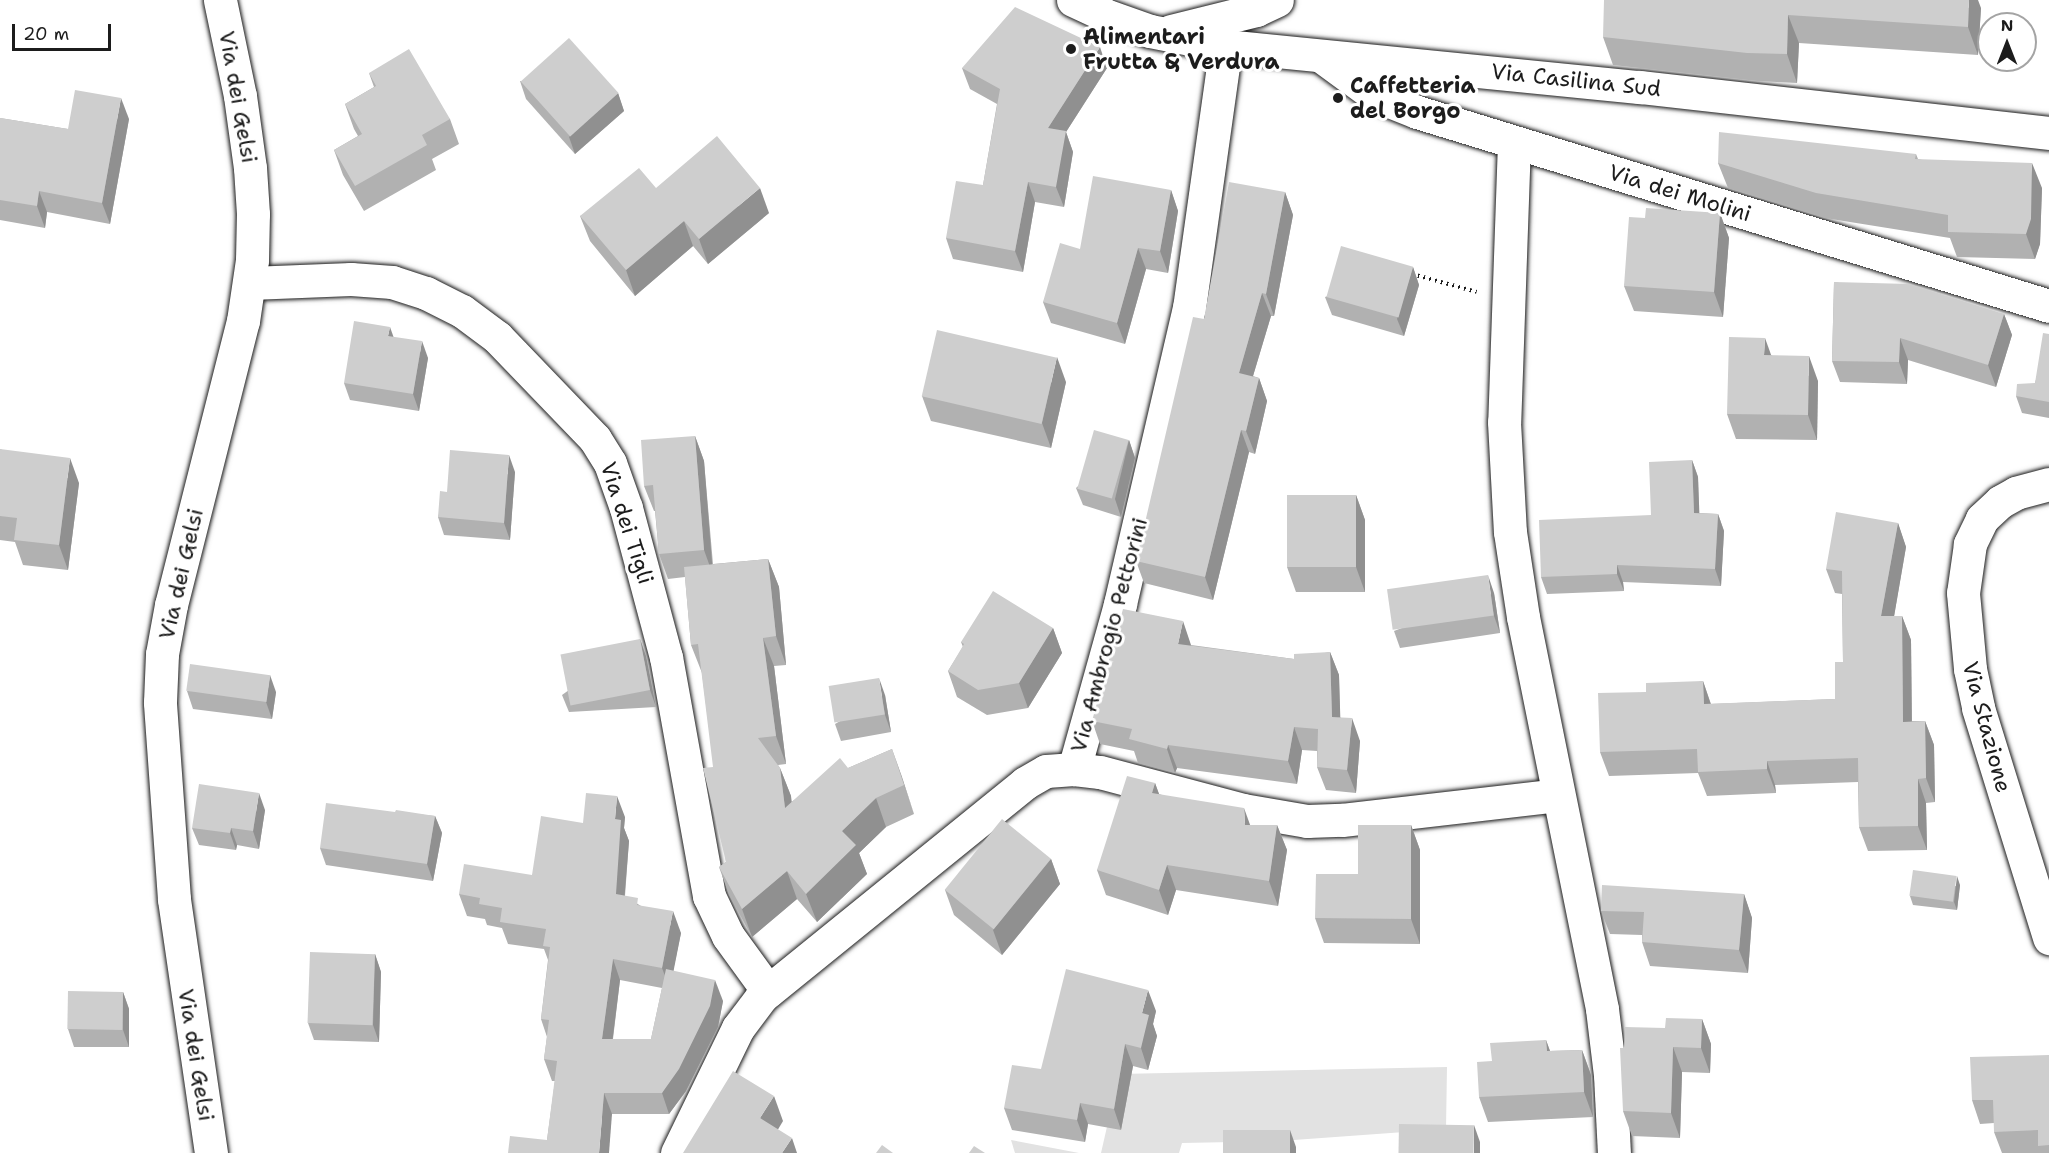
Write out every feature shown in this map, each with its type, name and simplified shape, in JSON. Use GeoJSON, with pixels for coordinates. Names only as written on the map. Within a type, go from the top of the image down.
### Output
{"type":"FeatureCollection","features":[{"type":"Feature","properties":{"kind":"street","name":"Via dei Gelsi"},"geometry":{"type":"LineString","coordinates":[[211,1153],[174,899],[162,748],[161,662],[171,605],[243,321],[250,283],[253,236],[250,168],[236,76],[220,0]]}},
{"type":"Feature","properties":{"kind":"street","name":"Via Casilina Sud"},"geometry":{"type":"LineString","coordinates":[[1073,0],[1105,15],[1160,33],[1226,46],[1640,87],[2049,133]]}},
{"type":"Feature","properties":{"kind":"street"},"geometry":{"type":"LineString","coordinates":[[1160,33],[1256,10],[1277,0]]}},
{"type":"Feature","properties":{"kind":"street","name":"Via Ambrogio Pettorini"},"geometry":{"type":"LineString","coordinates":[[677,1153],[738,1028],[748,1011],[768,991],[1025,783],[1046,771],[1074,769],[1120,603],[1190,308],[1226,46]]}},
{"type":"Feature","properties":{"kind":"street","name":"Via dei Molini"},"geometry":{"type":"LineString","coordinates":[[1322,56],[1350,80],[1388,101],[1514,142],[2049,306]]}},
{"type":"Feature","properties":{"kind":"street"},"geometry":{"type":"LineString","coordinates":[[1514,142],[1504,455],[1510,532],[1523,617],[1605,1033],[1614,1153]]}},
{"type":"Feature","properties":{"kind":"street","name":"Via dei Tigli"},"geometry":{"type":"LineString","coordinates":[[250,283],[351,279],[392,282],[426,293],[462,311],[497,337],[595,439],[610,464],[626,508],[666,657],[683,741],[709,896],[728,936],[768,991]]}},
{"type":"Feature","properties":{"kind":"street","name":"Via Stazione"},"geometry":{"type":"LineString","coordinates":[[2049,484],[2016,493],[2000,502],[1983,519],[1968,554],[1963,608],[1970,669],[1978,708],[2049,938]]}},
{"type":"Feature","properties":{"kind":"street"},"geometry":{"type":"LineString","coordinates":[[1074,769],[1100,772],[1243,810],[1307,821],[1342,820],[1558,795]]}},
{"type":"Feature","properties":{"kind":"path"},"geometry":{"type":"LineString","coordinates":[[1408,273],[1509,301]]}},
{"type":"Feature","properties":{"kind":"shaded area"},"geometry":{"type":"Polygon","coordinates":[[[1447,1067],[1446,1129],[1280,1141],[1182,1143],[1179,1153],[1101,1153],[1119,1074],[1447,1067]]]}},
{"type":"Feature","properties":{"kind":"shaded area"},"geometry":{"type":"Polygon","coordinates":[[[1011,1140],[1079,1153],[1015,1153],[1011,1140]]]}},
{"type":"Feature","properties":{"kind":"building"},"geometry":{"type":"Polygon","coordinates":[[[1604,0],[1969,0],[1968,27],[1788,15],[1787,54],[1747,53],[1603,37],[1604,0]]]}},
{"type":"Feature","properties":{"kind":"building"},"geometry":{"type":"Polygon","coordinates":[[[1015,7],[1100,47],[1048,128],[1066,131],[1056,187],[1028,182],[1015,251],[946,238],[956,181],[983,185],[1000,89],[962,68],[1015,7]]]}},
{"type":"Feature","properties":{"kind":"building"},"geometry":{"type":"Polygon","coordinates":[[[569,38],[619,93],[570,136],[521,81],[569,38]]]}},
{"type":"Feature","properties":{"kind":"building"},"geometry":{"type":"Polygon","coordinates":[[[409,49],[450,119],[422,135],[427,145],[355,186],[334,150],[362,134],[345,104],[376,86],[369,73],[409,49]]]}},
{"type":"Feature","properties":{"kind":"building"},"geometry":{"type":"Polygon","coordinates":[[[75,90],[121,98],[102,203],[39,191],[37,206],[0,200],[0,118],[68,129],[75,90]]]}},
{"type":"Feature","properties":{"kind":"building"},"geometry":{"type":"Polygon","coordinates":[[[1719,132],[1916,154],[1915,159],[2032,163],[2031,219],[2026,234],[1948,232],[1948,215],[1816,193],[1718,163],[1719,132]]]}},
{"type":"Feature","properties":{"kind":"building"},"geometry":{"type":"Polygon","coordinates":[[[717,136],[760,188],[699,239],[684,221],[626,270],[580,216],[639,168],[656,188],[717,136]]]}},
{"type":"Feature","properties":{"kind":"building"},"geometry":{"type":"Polygon","coordinates":[[[1093,176],[1171,190],[1160,251],[1138,248],[1117,323],[1043,302],[1060,243],[1080,249],[1093,176]]]}},
{"type":"Feature","properties":{"kind":"building"},"geometry":{"type":"Polygon","coordinates":[[[1229,182],[1285,192],[1266,294],[1262,293],[1239,373],[1259,378],[1246,431],[1241,430],[1205,577],[1136,561],[1193,317],[1204,319],[1229,182]]]}},
{"type":"Feature","properties":{"kind":"building"},"geometry":{"type":"Polygon","coordinates":[[[1646,208],[1720,213],[1714,292],[1624,286],[1629,217],[1645,218],[1646,208]]]}},
{"type":"Feature","properties":{"kind":"building"},"geometry":{"type":"Polygon","coordinates":[[[1341,246],[1413,267],[1398,318],[1326,297],[1341,246]]]}},
{"type":"Feature","properties":{"kind":"building"},"geometry":{"type":"Polygon","coordinates":[[[1834,282],[1909,284],[2004,314],[1988,365],[1900,338],[1899,362],[1832,361],[1834,282]]]}},
{"type":"Feature","properties":{"kind":"building"},"geometry":{"type":"Polygon","coordinates":[[[354,321],[390,327],[388,336],[422,341],[413,394],[344,383],[354,321]]]}},
{"type":"Feature","properties":{"kind":"building"},"geometry":{"type":"Polygon","coordinates":[[[937,330],[1057,358],[1042,424],[922,396],[937,330]]]}},
{"type":"Feature","properties":{"kind":"building"},"geometry":{"type":"Polygon","coordinates":[[[2043,333],[2049,334],[2049,402],[2016,396],[2017,384],[2035,383],[2043,333]]]}},
{"type":"Feature","properties":{"kind":"building"},"geometry":{"type":"Polygon","coordinates":[[[1729,337],[1765,338],[1764,355],[1809,356],[1808,415],[1727,414],[1729,337]]]}},
{"type":"Feature","properties":{"kind":"building"},"geometry":{"type":"Polygon","coordinates":[[[1094,430],[1129,440],[1112,499],[1077,489],[1094,430]]]}},
{"type":"Feature","properties":{"kind":"building"},"geometry":{"type":"Polygon","coordinates":[[[695,436],[704,550],[659,554],[653,485],[644,486],[641,440],[695,436]]]}},
{"type":"Feature","properties":{"kind":"building"},"geometry":{"type":"Polygon","coordinates":[[[0,449],[70,458],[59,545],[14,540],[17,518],[0,516],[0,449]]]}},
{"type":"Feature","properties":{"kind":"building"},"geometry":{"type":"Polygon","coordinates":[[[450,450],[509,455],[504,523],[438,517],[440,491],[447,492],[450,450]]]}},
{"type":"Feature","properties":{"kind":"building"},"geometry":{"type":"Polygon","coordinates":[[[1692,460],[1694,513],[1718,514],[1715,569],[1617,565],[1617,574],[1541,577],[1539,520],[1651,515],[1649,462],[1692,460]]]}},
{"type":"Feature","properties":{"kind":"building"},"geometry":{"type":"Polygon","coordinates":[[[1287,495],[1356,495],[1356,567],[1287,567],[1287,495]]]}},
{"type":"Feature","properties":{"kind":"building"},"geometry":{"type":"Polygon","coordinates":[[[1836,512],[1898,523],[1881,616],[1902,616],[1903,722],[1925,721],[1926,778],[1918,779],[1918,826],[1859,827],[1858,758],[1767,761],[1767,769],[1698,772],[1697,749],[1600,752],[1598,693],[1646,692],[1646,683],[1703,681],[1704,704],[1835,699],[1835,662],[1843,662],[1842,571],[1826,569],[1836,512]]]}},
{"type":"Feature","properties":{"kind":"building"},"geometry":{"type":"Polygon","coordinates":[[[768,559],[776,636],[763,638],[776,736],[758,738],[780,768],[785,808],[840,758],[848,768],[892,749],[904,785],[876,798],[842,831],[856,845],[806,894],[787,871],[742,909],[719,867],[726,862],[703,768],[713,767],[698,644],[691,645],[684,567],[768,559]]]}},
{"type":"Feature","properties":{"kind":"building"},"geometry":{"type":"Polygon","coordinates":[[[1488,575],[1494,616],[1393,630],[1387,589],[1488,575]]]}},
{"type":"Feature","properties":{"kind":"building"},"geometry":{"type":"Polygon","coordinates":[[[993,591],[1053,628],[1019,683],[978,690],[948,671],[964,644],[961,642],[993,591]]]}},
{"type":"Feature","properties":{"kind":"building"},"geometry":{"type":"Polygon","coordinates":[[[1123,609],[1183,621],[1178,644],[1294,659],[1294,654],[1330,652],[1332,717],[1352,718],[1347,770],[1317,767],[1318,729],[1294,727],[1288,761],[1168,745],[1167,749],[1129,739],[1132,729],[1092,721],[1123,609]]]}},
{"type":"Feature","properties":{"kind":"building"},"geometry":{"type":"Polygon","coordinates":[[[640,639],[650,690],[570,706],[560,654],[640,639]]]}},
{"type":"Feature","properties":{"kind":"building"},"geometry":{"type":"Polygon","coordinates":[[[190,664],[270,675],[266,702],[186,691],[190,664]]]}},
{"type":"Feature","properties":{"kind":"building"},"geometry":{"type":"Polygon","coordinates":[[[879,678],[885,715],[834,723],[829,686],[879,678]]]}},
{"type":"Feature","properties":{"kind":"building"},"geometry":{"type":"Polygon","coordinates":[[[1127,776],[1155,783],[1152,793],[1244,808],[1245,825],[1277,825],[1269,881],[1167,865],[1159,890],[1097,870],[1127,776]]]}},
{"type":"Feature","properties":{"kind":"building"},"geometry":{"type":"Polygon","coordinates":[[[199,784],[259,793],[253,831],[231,828],[230,833],[192,828],[199,784]]]}},
{"type":"Feature","properties":{"kind":"building"},"geometry":{"type":"Polygon","coordinates":[[[586,793],[617,796],[615,819],[621,820],[616,894],[638,898],[637,905],[673,911],[662,968],[613,959],[602,1039],[651,1039],[666,969],[715,980],[710,1006],[679,1069],[662,1093],[604,1093],[599,1153],[508,1153],[510,1136],[547,1140],[557,1061],[544,1059],[549,1020],[541,1019],[550,947],[543,946],[546,929],[500,922],[502,908],[479,904],[480,898],[459,894],[464,864],[532,875],[541,816],[583,823],[586,793]]]}},
{"type":"Feature","properties":{"kind":"building"},"geometry":{"type":"Polygon","coordinates":[[[326,803],[435,816],[427,864],[320,848],[326,803]]]}},
{"type":"Feature","properties":{"kind":"building"},"geometry":{"type":"Polygon","coordinates":[[[1002,819],[1051,859],[994,929],[945,890],[1002,819]]]}},
{"type":"Feature","properties":{"kind":"building"},"geometry":{"type":"Polygon","coordinates":[[[1358,825],[1411,825],[1411,919],[1315,918],[1316,874],[1358,874],[1358,825]]]}},
{"type":"Feature","properties":{"kind":"building"},"geometry":{"type":"Polygon","coordinates":[[[1913,870],[1957,876],[1953,902],[1909,896],[1913,870]]]}},
{"type":"Feature","properties":{"kind":"building"},"geometry":{"type":"Polygon","coordinates":[[[1602,885],[1744,894],[1739,950],[1642,942],[1644,912],[1601,911],[1602,885]]]}},
{"type":"Feature","properties":{"kind":"building"},"geometry":{"type":"Polygon","coordinates":[[[310,952],[375,954],[372,1025],[308,1023],[310,952]]]}},
{"type":"Feature","properties":{"kind":"building"},"geometry":{"type":"Polygon","coordinates":[[[1066,969],[1148,990],[1142,1013],[1149,1015],[1141,1048],[1125,1044],[1114,1109],[1080,1103],[1077,1120],[1004,1108],[1012,1065],[1041,1069],[1066,969]]]}},
{"type":"Feature","properties":{"kind":"building"},"geometry":{"type":"Polygon","coordinates":[[[68,991],[123,992],[122,1030],[67,1029],[68,991]]]}},
{"type":"Feature","properties":{"kind":"building"},"geometry":{"type":"Polygon","coordinates":[[[1666,1018],[1702,1019],[1701,1048],[1673,1047],[1671,1113],[1623,1111],[1620,1048],[1624,1048],[1625,1027],[1665,1028],[1666,1018]]]}},
{"type":"Feature","properties":{"kind":"building"},"geometry":{"type":"Polygon","coordinates":[[[1546,1040],[1547,1051],[1582,1050],[1584,1092],[1479,1097],[1477,1062],[1492,1061],[1490,1043],[1546,1040]]]}},
{"type":"Feature","properties":{"kind":"building"},"geometry":{"type":"Polygon","coordinates":[[[2049,1055],[2049,1145],[2038,1146],[2038,1130],[1994,1132],[1993,1100],[1972,1100],[1970,1057],[2049,1055]]]}},
{"type":"Feature","properties":{"kind":"building"},"geometry":{"type":"Polygon","coordinates":[[[733,1071],[774,1096],[760,1118],[792,1138],[782,1153],[683,1153],[733,1071]]]}},
{"type":"Feature","properties":{"kind":"building"},"geometry":{"type":"Polygon","coordinates":[[[1399,1124],[1474,1125],[1474,1153],[1398,1153],[1399,1124]]]}},
{"type":"Feature","properties":{"kind":"building"},"geometry":{"type":"Polygon","coordinates":[[[1223,1130],[1290,1130],[1290,1153],[1223,1153],[1223,1130]]]}},
{"type":"Feature","properties":{"kind":"building"},"geometry":{"type":"Polygon","coordinates":[[[882,1145],[893,1153],[876,1153],[882,1145]]]}},
{"type":"Feature","properties":{"kind":"building"},"geometry":{"type":"Polygon","coordinates":[[[974,1146],[985,1153],[969,1153],[974,1146]]]}},
{"type":"Feature","properties":{"kind":"place","name":"Alimentari Frutta & Verdura"},"geometry":{"type":"Point","coordinates":[1071,49]}},
{"type":"Feature","properties":{"kind":"place","name":"Caffetteria del Borgo"},"geometry":{"type":"Point","coordinates":[1338,98]}}]}
